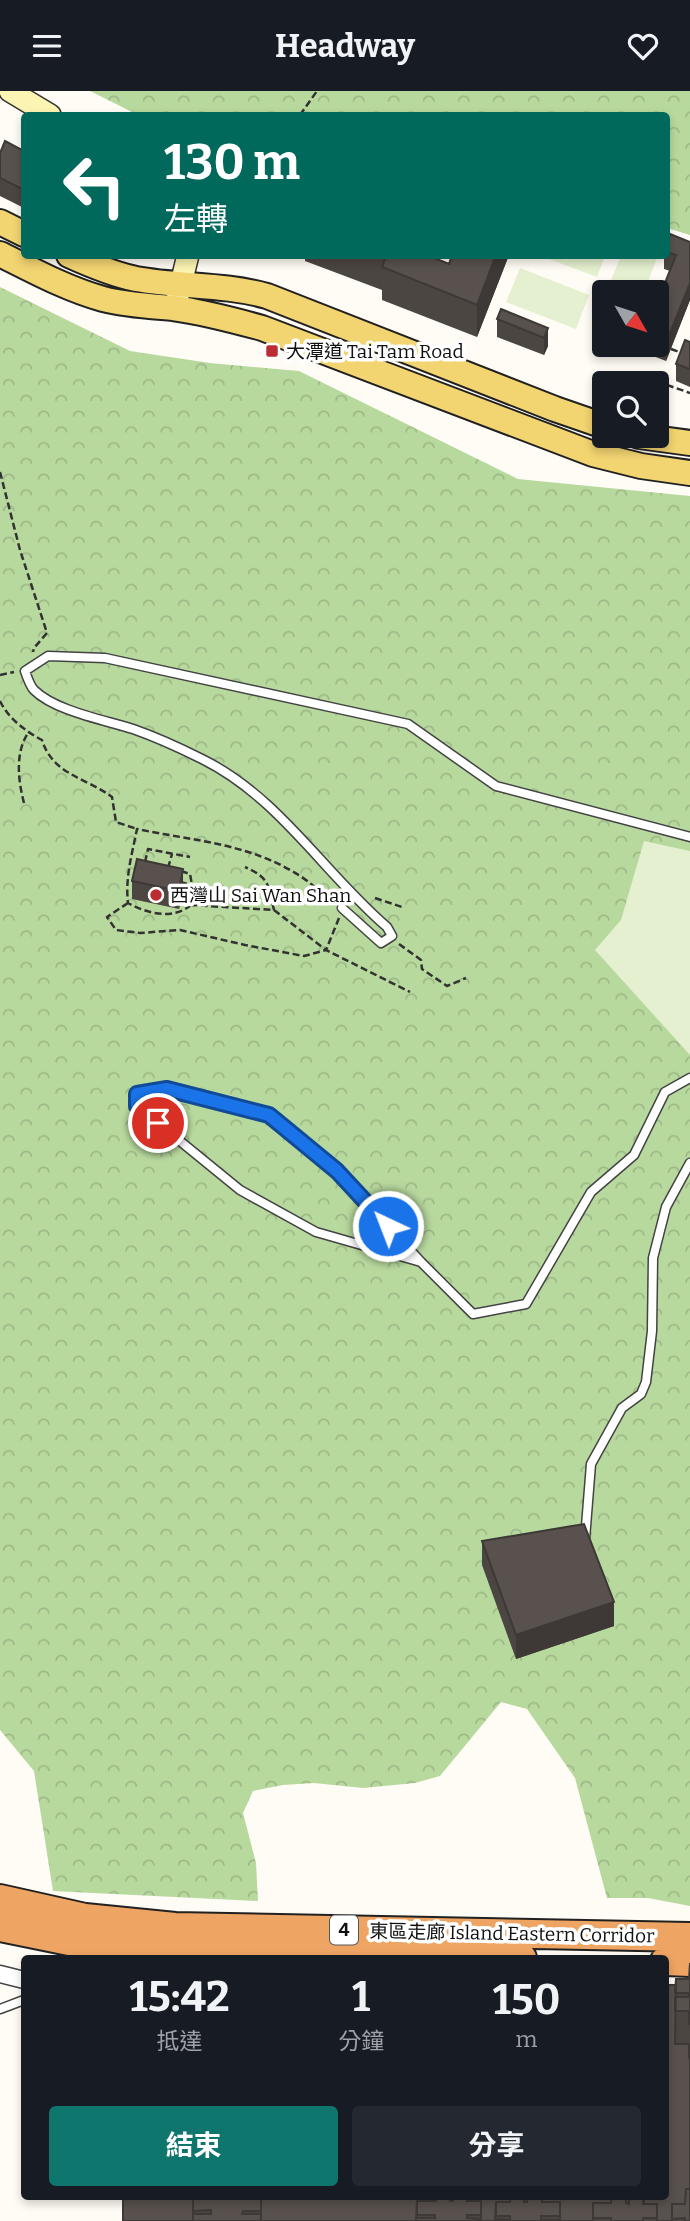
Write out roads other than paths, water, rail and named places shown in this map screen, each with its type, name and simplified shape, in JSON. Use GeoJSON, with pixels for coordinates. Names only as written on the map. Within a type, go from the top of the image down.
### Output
{"type":"FeatureCollection","features":[{"type":"Feature","properties":{"kind":"highway","name":"東區走廊 Island Eastern Corridor"},"geometry":{"type":"LineString","coordinates":[[0,1899],[85,1918],[175,1927],[690,1937]]}},
{"type":"Feature","properties":{"kind":"highway","name":"東區走廊 Island Eastern Corridor"},"geometry":{"type":"LineString","coordinates":[[0,1927],[84,1944],[187,1952],[354,1955]]}},
{"type":"Feature","properties":{"kind":"highway","name":"東區走廊 Island Eastern Corridor"},"geometry":{"type":"LineString","coordinates":[[669,1961],[690,1962]]}},
{"type":"Feature","properties":{"kind":"main road"},"geometry":{"type":"LineString","coordinates":[[10,91],[45,112]]}},
{"type":"Feature","properties":{"kind":"main road"},"geometry":{"type":"LineString","coordinates":[[0,222],[21,232]]}},
{"type":"Feature","properties":{"kind":"main road"},"geometry":{"type":"LineString","coordinates":[[0,254],[41,276],[85,294],[131,305],[174,309],[228,319],[298,341],[593,454],[641,466],[690,473]]}},
{"type":"Feature","properties":{"kind":"main road"},"geometry":{"type":"LineString","coordinates":[[79,259],[110,272],[137,279],[239,289],[267,296],[592,422]]}},
{"type":"Feature","properties":{"kind":"main road"},"geometry":{"type":"LineString","coordinates":[[174,309],[187,259]]}},
{"type":"Feature","properties":{"kind":"main road"},"geometry":{"type":"LineString","coordinates":[[669,440],[690,443]]}},
{"type":"Feature","properties":{"kind":"street"},"geometry":{"type":"LineString","coordinates":[[0,1974],[21,1979]]}},
{"type":"Feature","properties":{"kind":"lane"},"geometry":{"type":"LineString","coordinates":[[342,908],[381,943],[391,936],[387,927],[340,883],[287,822],[245,786],[204,759],[136,730],[60,706],[33,690],[28,669],[48,656],[105,658],[408,724],[496,786],[690,837]]}},
{"type":"Feature","properties":{"kind":"lane"},"geometry":{"type":"LineString","coordinates":[[421,1262],[316,1232],[240,1190],[137,1106],[137,1094],[167,1089],[269,1115],[337,1171],[473,1314],[526,1304],[592,1192],[634,1155],[665,1092],[690,1078]]}},
{"type":"Feature","properties":{"kind":"lane"},"geometry":{"type":"LineString","coordinates":[[584,1548],[591,1464],[622,1408],[641,1394],[646,1383],[652,1331],[653,1258],[666,1207],[690,1163]]}},
{"type":"Feature","properties":{"kind":"lane"},"geometry":{"type":"LineString","coordinates":[[0,2009],[21,2001]]}},
{"type":"Feature","properties":{"kind":"place","name":"大潭道 Tai Tam Road"},"geometry":{"type":"Point","coordinates":[272,351]}},
{"type":"Feature","properties":{"kind":"place","name":"西灣山 Sai Wan Shan"},"geometry":{"type":"Point","coordinates":[156,895]}}]}
